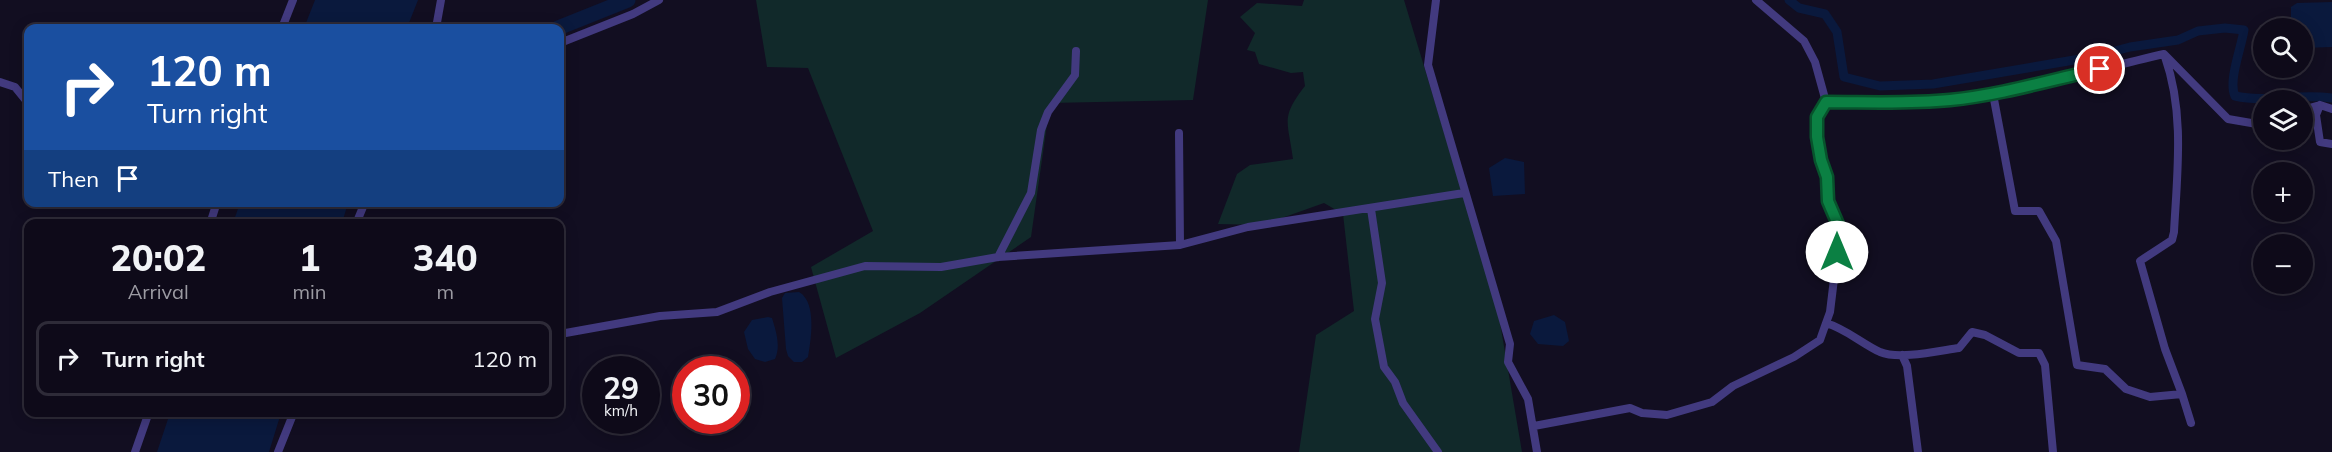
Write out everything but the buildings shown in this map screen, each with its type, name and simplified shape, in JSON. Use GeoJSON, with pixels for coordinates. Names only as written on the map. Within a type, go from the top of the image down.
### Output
{"type":"FeatureCollection","features":[{"type":"Feature","properties":{"kind":"street"},"geometry":{"type":"LineString","coordinates":[[284,24],[293,0]]}},
{"type":"Feature","properties":{"kind":"street"},"geometry":{"type":"LineString","coordinates":[[436,24],[441,0]]}},
{"type":"Feature","properties":{"kind":"street"},"geometry":{"type":"LineString","coordinates":[[564,41],[633,14],[659,0]]}},
{"type":"Feature","properties":{"kind":"street"},"geometry":{"type":"LineString","coordinates":[[1436,0],[1428,65],[1464,194],[1510,344],[1508,362],[1528,399],[1537,452]]}},
{"type":"Feature","properties":{"kind":"street"},"geometry":{"type":"LineString","coordinates":[[1534,426],[1630,408],[1642,413],[1666,415],[1713,402],[1732,386],[1794,357],[1820,340],[1830,312],[1840,229],[1828,201],[1827,177],[1817,137],[1817,117],[1826,102],[1815,62],[1804,41],[1756,0]]}},
{"type":"Feature","properties":{"kind":"street"},"geometry":{"type":"LineString","coordinates":[[998,257],[1031,193],[1041,130],[1048,112],[1075,75],[1076,51]]}},
{"type":"Feature","properties":{"kind":"street"},"geometry":{"type":"LineString","coordinates":[[1826,102],[1903,103],[1993,94],[2164,54]]}},
{"type":"Feature","properties":{"kind":"street"},"geometry":{"type":"LineString","coordinates":[[2164,54],[2228,119],[2253,123]]}},
{"type":"Feature","properties":{"kind":"street"},"geometry":{"type":"LineString","coordinates":[[2164,54],[2175,84],[2178,106],[2174,232],[2172,240],[2140,261],[2164,349],[2191,423]]}},
{"type":"Feature","properties":{"kind":"street"},"geometry":{"type":"LineString","coordinates":[[0,82],[15,87],[24,98]]}},
{"type":"Feature","properties":{"kind":"street"},"geometry":{"type":"LineString","coordinates":[[1993,94],[2015,211],[2039,211],[2056,241],[2078,365],[2105,369],[2126,389],[2150,397],[2181,394]]}},
{"type":"Feature","properties":{"kind":"street"},"geometry":{"type":"LineString","coordinates":[[2313,107],[2320,105],[2332,110]]}},
{"type":"Feature","properties":{"kind":"street"},"geometry":{"type":"LineString","coordinates":[[2320,105],[2316,115],[2320,142],[2332,144]]}},
{"type":"Feature","properties":{"kind":"street"},"geometry":{"type":"LineString","coordinates":[[1179,133],[1180,245]]}},
{"type":"Feature","properties":{"kind":"street"},"geometry":{"type":"LineString","coordinates":[[564,333],[660,316],[717,312],[770,292],[865,266],[941,267],[998,257],[1180,245],[1248,227],[1464,194]]}},
{"type":"Feature","properties":{"kind":"street"},"geometry":{"type":"LineString","coordinates":[[1371,210],[1382,283],[1375,319],[1384,367],[1395,382],[1403,403],[1438,452]]}},
{"type":"Feature","properties":{"kind":"street"},"geometry":{"type":"LineString","coordinates":[[1826,322],[1839,326],[1880,352],[1902,355],[1959,348],[1972,332],[1985,335],[2019,353],[2039,353],[2045,365],[2053,452]]}},
{"type":"Feature","properties":{"kind":"street"},"geometry":{"type":"LineString","coordinates":[[1902,355],[1906,366],[1917,452]]}},
{"type":"Feature","properties":{"kind":"street"},"geometry":{"type":"LineString","coordinates":[[135,452],[147,417]]}},
{"type":"Feature","properties":{"kind":"street"},"geometry":{"type":"LineString","coordinates":[[278,452],[292,417]]}},
{"type":"Feature","properties":{"kind":"green space"},"geometry":{"type":"Polygon","coordinates":[[[756,0],[1208,0],[1193,100],[1050,103],[1031,237],[920,313],[836,358],[811,267],[873,231],[808,68],[767,67],[756,0]]]}},
{"type":"Feature","properties":{"kind":"green space"},"geometry":{"type":"Polygon","coordinates":[[[1304,0],[1404,0],[1498,311],[1522,452],[1299,452],[1316,335],[1354,311],[1343,214],[1324,203],[1262,225],[1218,224],[1237,174],[1250,165],[1293,159],[1288,128],[1289,113],[1305,86],[1303,72],[1291,73],[1259,64],[1255,52],[1247,50],[1255,33],[1240,17],[1257,3],[1302,6],[1304,0]]]}},
{"type":"Feature","properties":{"kind":"water"},"geometry":{"type":"Polygon","coordinates":[[[315,0],[418,0],[409,24],[306,24],[315,0]]]}},
{"type":"Feature","properties":{"kind":"water"},"geometry":{"type":"Polygon","coordinates":[[[2332,2],[2332,47],[2313,48],[2313,18],[2291,18],[2291,7],[2297,3],[2332,2]]]}},
{"type":"Feature","properties":{"kind":"water"},"geometry":{"type":"Polygon","coordinates":[[[1505,158],[1524,162],[1525,194],[1493,196],[1489,168],[1505,158]]]}},
{"type":"Feature","properties":{"kind":"water"},"geometry":{"type":"Polygon","coordinates":[[[238,207],[347,207],[343,219],[234,219],[238,207]]]}},
{"type":"Feature","properties":{"kind":"water"},"geometry":{"type":"Polygon","coordinates":[[[799,292],[805,297],[811,312],[811,331],[808,357],[802,362],[794,362],[788,356],[786,349],[782,298],[785,293],[799,292]]]}},
{"type":"Feature","properties":{"kind":"water"},"geometry":{"type":"Polygon","coordinates":[[[1554,315],[1565,322],[1569,341],[1563,346],[1538,344],[1530,334],[1534,321],[1554,315]]]}},
{"type":"Feature","properties":{"kind":"water"},"geometry":{"type":"Polygon","coordinates":[[[772,318],[774,323],[778,349],[775,359],[765,362],[755,359],[748,349],[744,332],[752,320],[772,318]]]}},
{"type":"Feature","properties":{"kind":"water"},"geometry":{"type":"Polygon","coordinates":[[[168,417],[280,417],[269,452],[157,452],[168,417]]]}},
{"type":"Feature","properties":{"kind":"waterway"},"geometry":{"type":"LineString","coordinates":[[564,26],[628,0]]}},
{"type":"Feature","properties":{"kind":"waterway"},"geometry":{"type":"LineString","coordinates":[[1789,0],[1799,8],[1825,14],[1837,32],[1844,77],[1880,86],[1933,84],[2092,57],[2130,47],[2178,40],[2198,31],[2225,28],[2244,30],[2234,74],[2235,96],[2259,99],[2332,98]]}},
{"type":"Feature","properties":{"kind":"route"},"geometry":{"type":"LineString","coordinates":[[1837,252],[1840,229],[1828,201],[1827,177],[1817,137],[1817,117],[1826,102],[1903,103],[1950,100],[1993,94],[2100,69]]}}]}
